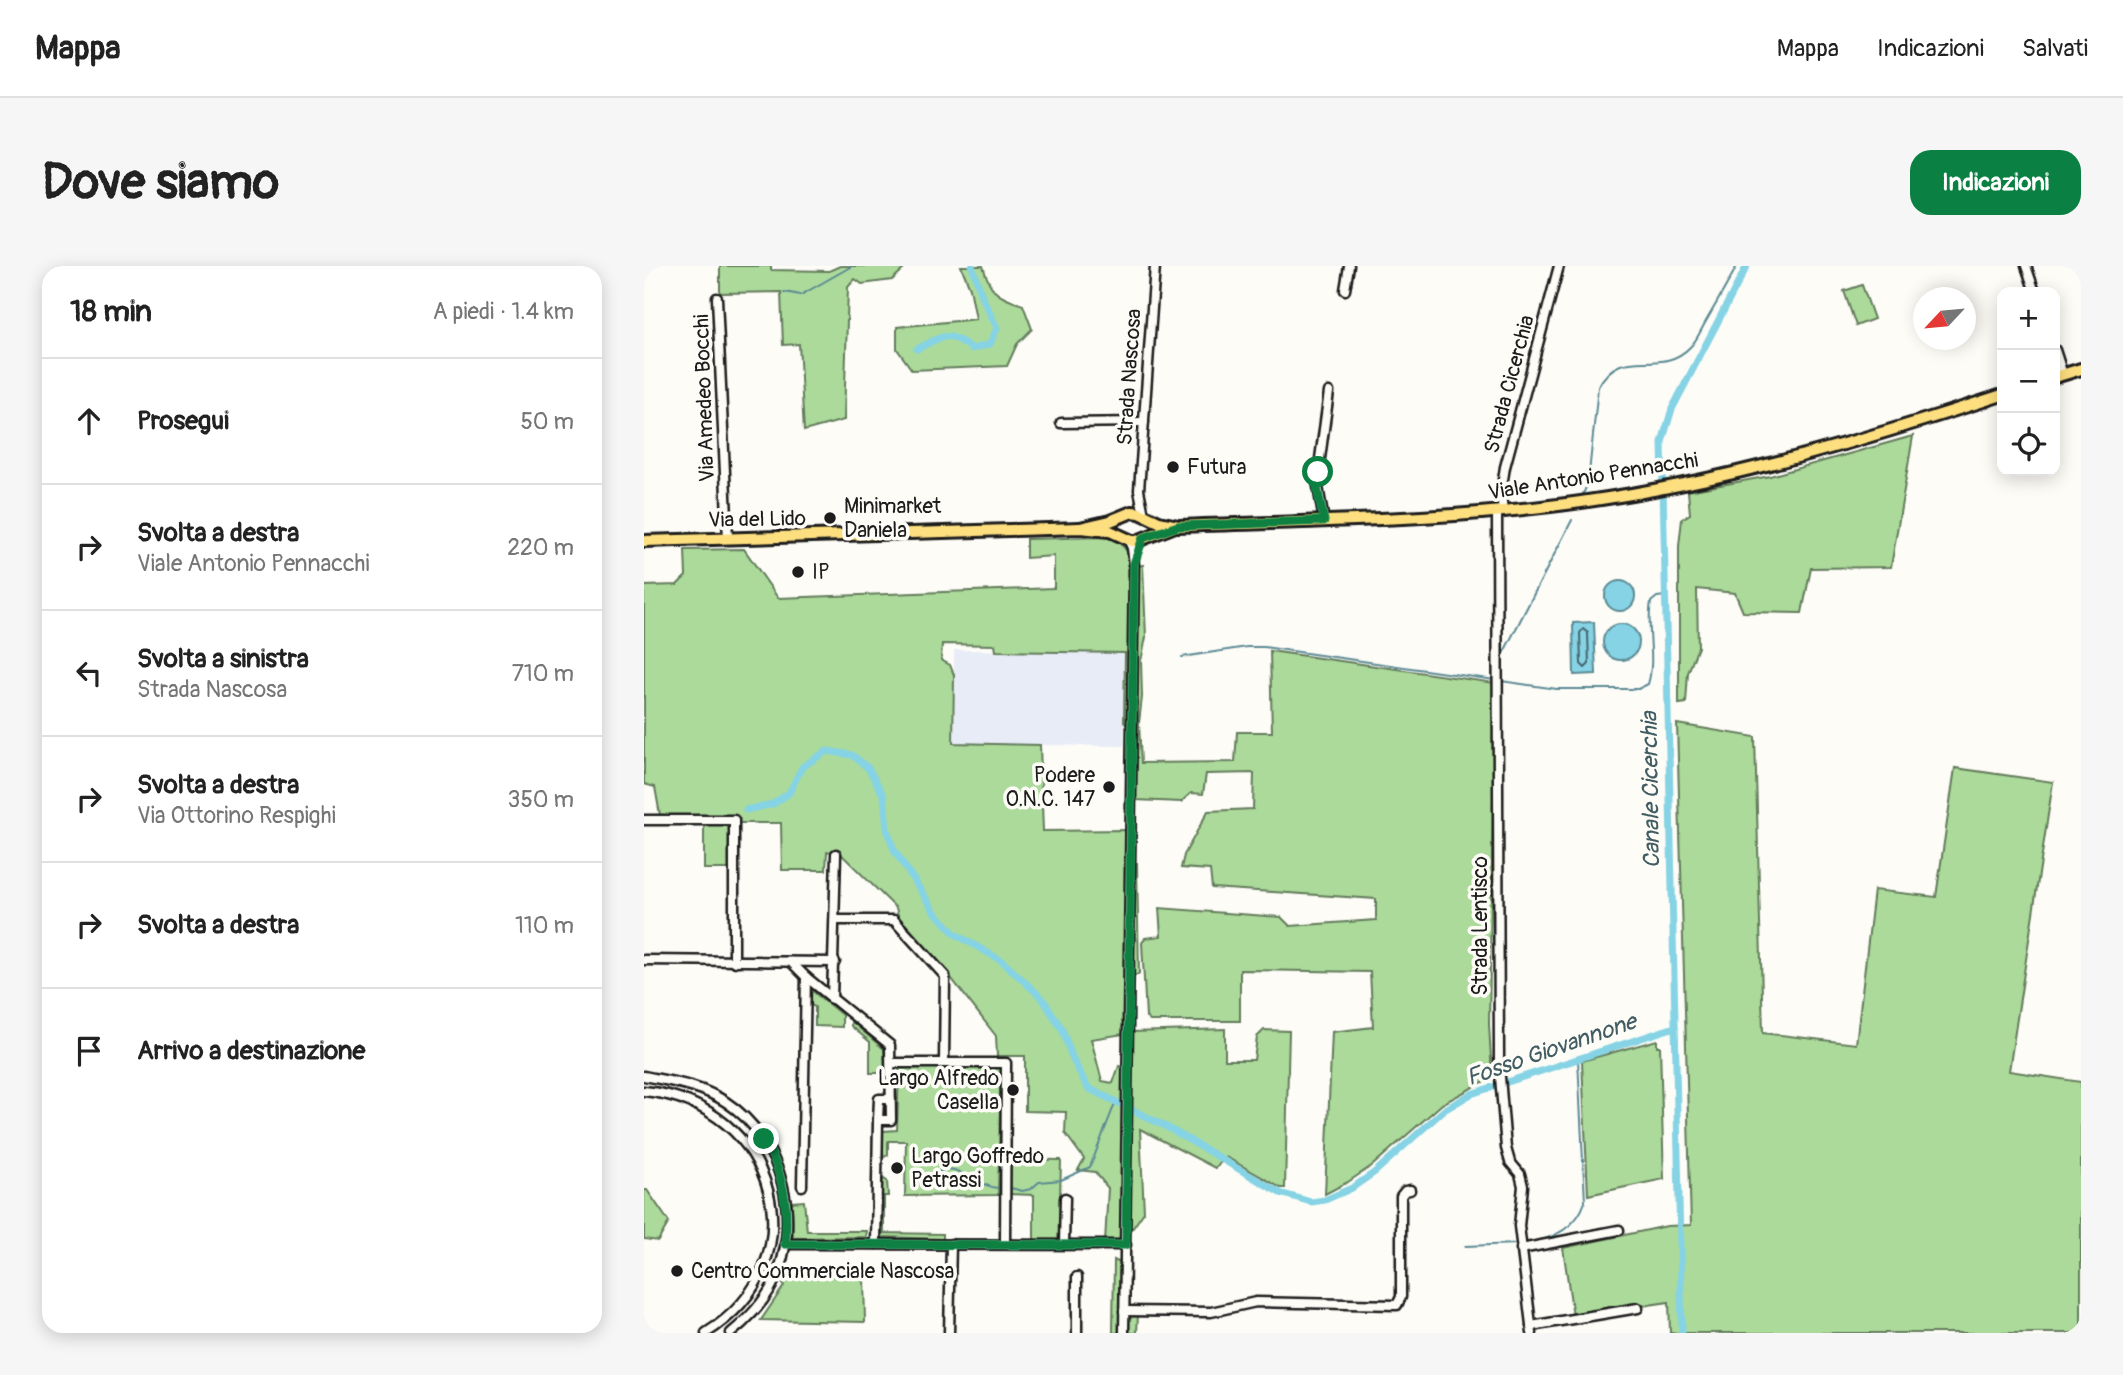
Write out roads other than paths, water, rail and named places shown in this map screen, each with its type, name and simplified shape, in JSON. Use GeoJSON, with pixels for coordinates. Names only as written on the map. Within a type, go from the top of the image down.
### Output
{"type":"FeatureCollection","features":[{"type":"Feature","properties":{"kind":"main road"},"geometry":{"type":"LineString","coordinates":[[2060,376],[2081,369]]}},
{"type":"Feature","properties":{"kind":"main road","name":"Viale Antonio Pennacchi"},"geometry":{"type":"LineString","coordinates":[[1144,537],[1178,526],[1500,512],[1649,491],[1814,453],[1997,397]]}},
{"type":"Feature","properties":{"kind":"main road"},"geometry":{"type":"LineString","coordinates":[[1136,512],[1145,516],[1150,527],[1144,537],[1137,541],[1125,537],[1120,526],[1125,514],[1136,512]]}},
{"type":"Feature","properties":{"kind":"main road","name":"Via del Lido"},"geometry":{"type":"LineString","coordinates":[[644,541],[1080,528],[1110,521],[1125,514]]}},
{"type":"Feature","properties":{"kind":"main road","name":"Viale Antonio Pennacchi"},"geometry":{"type":"LineString","coordinates":[[1145,516],[1178,526]]}},
{"type":"Feature","properties":{"kind":"main road","name":"Via del Lido"},"geometry":{"type":"LineString","coordinates":[[1080,528],[1125,537]]}},
{"type":"Feature","properties":{"kind":"street","name":"Strada Nascosa"},"geometry":{"type":"LineString","coordinates":[[1145,516],[1139,490],[1155,266]]}},
{"type":"Feature","properties":{"kind":"street"},"geometry":{"type":"LineString","coordinates":[[1345,290],[1349,266]]}},
{"type":"Feature","properties":{"kind":"street","name":"Strada Cicerchia"},"geometry":{"type":"LineString","coordinates":[[1500,512],[1505,467],[1559,266]]}},
{"type":"Feature","properties":{"kind":"street"},"geometry":{"type":"LineString","coordinates":[[2026,266],[2033,287]]}},
{"type":"Feature","properties":{"kind":"street","name":"Via Amedeo Bocchi"},"geometry":{"type":"LineString","coordinates":[[718,298],[728,539]]}},
{"type":"Feature","properties":{"kind":"street"},"geometry":{"type":"LineString","coordinates":[[1324,521],[1317,481],[1329,392]]}},
{"type":"Feature","properties":{"kind":"street"},"geometry":{"type":"LineString","coordinates":[[1061,424],[1144,422]]}},
{"type":"Feature","properties":{"kind":"street","name":"Strada Nascosa"},"geometry":{"type":"LineString","coordinates":[[1125,514],[1139,490]]}},
{"type":"Feature","properties":{"kind":"street","name":"Strada Lentisco"},"geometry":{"type":"LineString","coordinates":[[1500,512],[1497,854],[1500,1076],[1507,1154],[1523,1183],[1518,1220],[1531,1330]]}},
{"type":"Feature","properties":{"kind":"street"},"geometry":{"type":"LineString","coordinates":[[1124,1333],[1134,564],[1132,548],[1125,537]]}},
{"type":"Feature","properties":{"kind":"street"},"geometry":{"type":"LineString","coordinates":[[1134,564],[1144,537]]}},
{"type":"Feature","properties":{"kind":"street"},"geometry":{"type":"LineString","coordinates":[[644,820],[734,820],[734,962]]}},
{"type":"Feature","properties":{"kind":"street"},"geometry":{"type":"LineString","coordinates":[[832,999],[836,854]]}},
{"type":"Feature","properties":{"kind":"street"},"geometry":{"type":"LineString","coordinates":[[835,920],[894,920],[945,976],[944,1063]]}},
{"type":"Feature","properties":{"kind":"street"},"geometry":{"type":"LineString","coordinates":[[644,960],[835,962]]}},
{"type":"Feature","properties":{"kind":"street"},"geometry":{"type":"LineString","coordinates":[[791,962],[832,999],[888,1042],[892,1049],[891,1120],[878,1120]]}},
{"type":"Feature","properties":{"kind":"street"},"geometry":{"type":"LineString","coordinates":[[802,1186],[806,977]]}},
{"type":"Feature","properties":{"kind":"street"},"geometry":{"type":"LineString","coordinates":[[892,1063],[1006,1063],[1004,1244]]}},
{"type":"Feature","properties":{"kind":"street"},"geometry":{"type":"LineString","coordinates":[[644,1076],[681,1082],[710,1093],[741,1113],[773,1156],[784,1189],[787,1219],[785,1244],[773,1286],[756,1311],[729,1333],[720,1325]]}},
{"type":"Feature","properties":{"kind":"street"},"geometry":{"type":"LineString","coordinates":[[644,1091],[677,1097],[707,1109],[745,1143],[755,1157],[766,1185],[771,1239],[765,1262],[752,1290],[743,1302],[720,1325],[706,1333]]}},
{"type":"Feature","properties":{"kind":"street"},"geometry":{"type":"LineString","coordinates":[[876,1244],[878,1099],[891,1099]]}},
{"type":"Feature","properties":{"kind":"street"},"geometry":{"type":"LineString","coordinates":[[745,1143],[758,1133]]}},
{"type":"Feature","properties":{"kind":"street"},"geometry":{"type":"LineString","coordinates":[[1124,1311],[1211,1312],[1256,1302],[1397,1305],[1402,1297],[1401,1196],[1410,1190]]}},
{"type":"Feature","properties":{"kind":"street"},"geometry":{"type":"LineString","coordinates":[[1064,1244],[1065,1198]]}},
{"type":"Feature","properties":{"kind":"street"},"geometry":{"type":"LineString","coordinates":[[1521,1250],[1619,1230]]}},
{"type":"Feature","properties":{"kind":"street"},"geometry":{"type":"LineString","coordinates":[[785,1244],[1126,1245]]}},
{"type":"Feature","properties":{"kind":"street"},"geometry":{"type":"LineString","coordinates":[[949,1333],[951,1244]]}},
{"type":"Feature","properties":{"kind":"street"},"geometry":{"type":"LineString","coordinates":[[1077,1277],[1077,1333]]}},
{"type":"Feature","properties":{"kind":"street"},"geometry":{"type":"LineString","coordinates":[[1531,1330],[1638,1308]]}},
{"type":"Feature","properties":{"kind":"water"},"geometry":{"type":"Polygon","coordinates":[[[1620,581],[1631,585],[1635,596],[1631,607],[1620,611],[1609,607],[1605,596],[1609,585],[1620,581]]]}},
{"type":"Feature","properties":{"kind":"water"},"geometry":{"type":"Polygon","coordinates":[[[1594,622],[1596,674],[1574,675],[1573,623],[1594,622]]]}},
{"type":"Feature","properties":{"kind":"water"},"geometry":{"type":"Polygon","coordinates":[[[1621,624],[1634,629],[1639,642],[1634,655],[1621,660],[1608,655],[1603,642],[1608,629],[1621,624]]]}},
{"type":"Feature","properties":{"kind":"waterway"},"geometry":{"type":"LineString","coordinates":[[784,292],[801,295],[852,266]]}},
{"type":"Feature","properties":{"kind":"waterway"},"geometry":{"type":"LineString","coordinates":[[917,349],[945,337],[957,339],[972,349],[990,344],[997,328],[983,299],[972,266]]}},
{"type":"Feature","properties":{"kind":"waterway"},"geometry":{"type":"LineString","coordinates":[[1583,494],[1588,483],[1598,387],[1608,373],[1618,366],[1666,360],[1679,356],[1691,346],[1737,266]]}},
{"type":"Feature","properties":{"kind":"waterway","name":"Canale Cicerchia"},"geometry":{"type":"LineString","coordinates":[[1682,1333],[1662,442],[1672,409],[1747,266]]}},
{"type":"Feature","properties":{"kind":"waterway"},"geometry":{"type":"LineString","coordinates":[[1504,652],[1572,520]]}},
{"type":"Feature","properties":{"kind":"waterway"},"geometry":{"type":"LineString","coordinates":[[1501,681],[1557,689],[1638,689],[1648,684],[1651,664],[1651,602],[1657,597],[1665,596]]}},
{"type":"Feature","properties":{"kind":"waterway"},"geometry":{"type":"LineString","coordinates":[[1182,657],[1264,647],[1495,680]]}},
{"type":"Feature","properties":{"kind":"waterway","name":"Fosso Giovannone"},"geometry":{"type":"LineString","coordinates":[[746,810],[773,804],[789,793],[802,767],[827,751],[852,755],[868,768],[884,796],[887,829],[894,850],[934,911],[955,934],[1002,961],[1042,998],[1062,1029],[1073,1060],[1088,1088],[1163,1125],[1280,1193],[1311,1202],[1325,1200],[1352,1188],[1375,1172],[1444,1110],[1471,1094],[1675,1027]]}},
{"type":"Feature","properties":{"kind":"waterway"},"geometry":{"type":"LineString","coordinates":[[1523,1244],[1543,1240],[1561,1232],[1575,1219],[1585,1202],[1578,1059]]}},
{"type":"Feature","properties":{"kind":"waterway"},"geometry":{"type":"LineString","coordinates":[[1007,1187],[1022,1191],[1031,1189],[1039,1182],[1061,1180],[1090,1167],[1116,1101]]}},
{"type":"Feature","properties":{"kind":"waterway"},"geometry":{"type":"LineString","coordinates":[[922,1185],[933,1175],[951,1169],[997,1188]]}},
{"type":"Feature","properties":{"kind":"waterway"},"geometry":{"type":"LineString","coordinates":[[1465,1246],[1518,1244]]}},
{"type":"Feature","properties":{"kind":"place","name":"Futura"},"geometry":{"type":"Point","coordinates":[1173,467]}},
{"type":"Feature","properties":{"kind":"place","name":"Minimarket Daniela"},"geometry":{"type":"Point","coordinates":[830,518]}},
{"type":"Feature","properties":{"kind":"place","name":"IP"},"geometry":{"type":"Point","coordinates":[798,572]}},
{"type":"Feature","properties":{"kind":"place","name":"Podere O.N.C. 147"},"geometry":{"type":"Point","coordinates":[1109,787]}},
{"type":"Feature","properties":{"kind":"place","name":"Largo Alfredo Casella"},"geometry":{"type":"Point","coordinates":[1013,1090]}},
{"type":"Feature","properties":{"kind":"place","name":"Largo Goffredo Petrassi"},"geometry":{"type":"Point","coordinates":[897,1168]}},
{"type":"Feature","properties":{"kind":"place","name":"Centro Commerciale Nascosa"},"geometry":{"type":"Point","coordinates":[677,1271]}}]}
